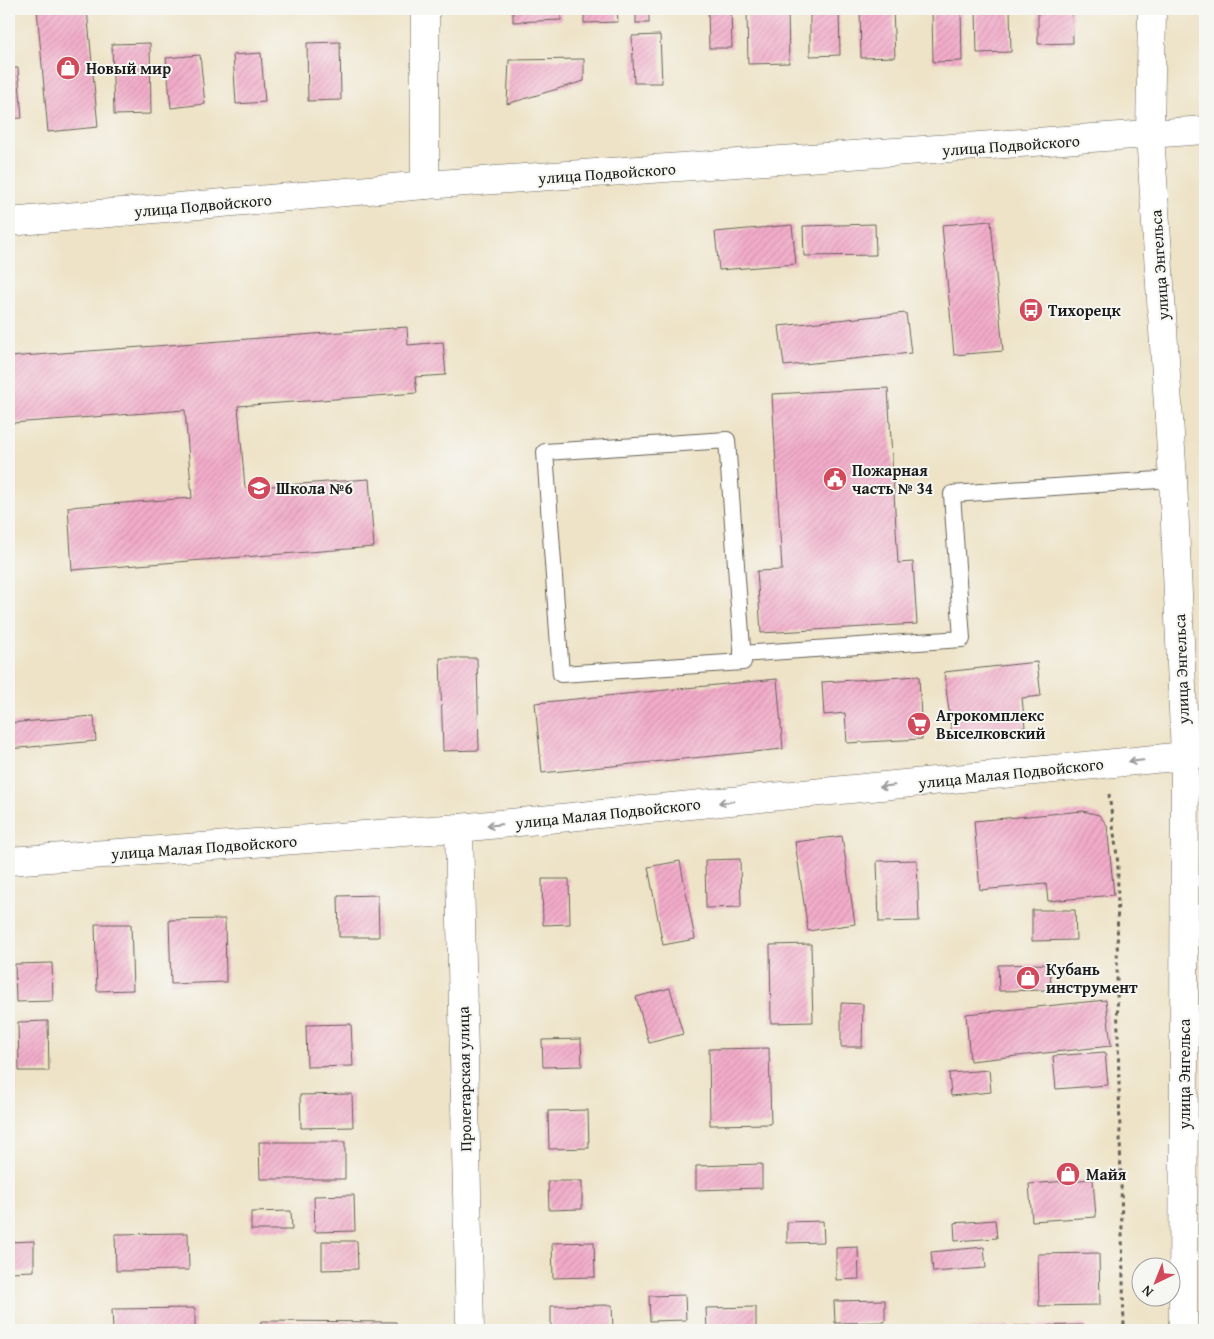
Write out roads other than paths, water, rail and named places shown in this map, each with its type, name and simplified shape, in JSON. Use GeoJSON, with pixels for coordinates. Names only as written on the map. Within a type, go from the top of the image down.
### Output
{"type":"FeatureCollection","features":[{"type":"Feature","properties":{"kind":"street"},"geometry":{"type":"LineString","coordinates":[[425,9],[425,185]]}},
{"type":"Feature","properties":{"kind":"street","name":"улица Энгельса"},"geometry":{"type":"LineString","coordinates":[[1152,9],[1150,135],[1173,479],[1195,754],[1183,1330]]}},
{"type":"Feature","properties":{"kind":"street","name":"улица Подвойского"},"geometry":{"type":"LineString","coordinates":[[9,222],[425,185],[1205,130]]}},
{"type":"Feature","properties":{"kind":"street","name":"улица Малая Подвойского"},"geometry":{"type":"LineString","coordinates":[[9,861],[459,828],[1195,754]]}},
{"type":"Feature","properties":{"kind":"street","name":"Пролетарская улица"},"geometry":{"type":"LineString","coordinates":[[459,828],[470,1330]]}},
{"type":"Feature","properties":{"kind":"lane"},"geometry":{"type":"LineString","coordinates":[[727,440],[742,654],[743,662],[561,674],[546,452],[727,440]]}},
{"type":"Feature","properties":{"kind":"lane"},"geometry":{"type":"LineString","coordinates":[[742,654],[962,639],[952,494],[1173,479]]}},
{"type":"Feature","properties":{"kind":"place","name":"Новый мир"},"geometry":{"type":"Point","coordinates":[68,68]}},
{"type":"Feature","properties":{"kind":"place","name":"Тихорецк"},"geometry":{"type":"Point","coordinates":[1031,310]}},
{"type":"Feature","properties":{"kind":"place","name":"Пожарная часть № 34"},"geometry":{"type":"Point","coordinates":[835,479]}},
{"type":"Feature","properties":{"kind":"place","name":"Школа №6"},"geometry":{"type":"Point","coordinates":[259,488]}},
{"type":"Feature","properties":{"kind":"place","name":"Агрокомплекс Выселковский"},"geometry":{"type":"Point","coordinates":[919,724]}},
{"type":"Feature","properties":{"kind":"place","name":"Кубань инструмент"},"geometry":{"type":"Point","coordinates":[1028,978]}},
{"type":"Feature","properties":{"kind":"place","name":"Майя"},"geometry":{"type":"Point","coordinates":[1068,1174]}}]}
